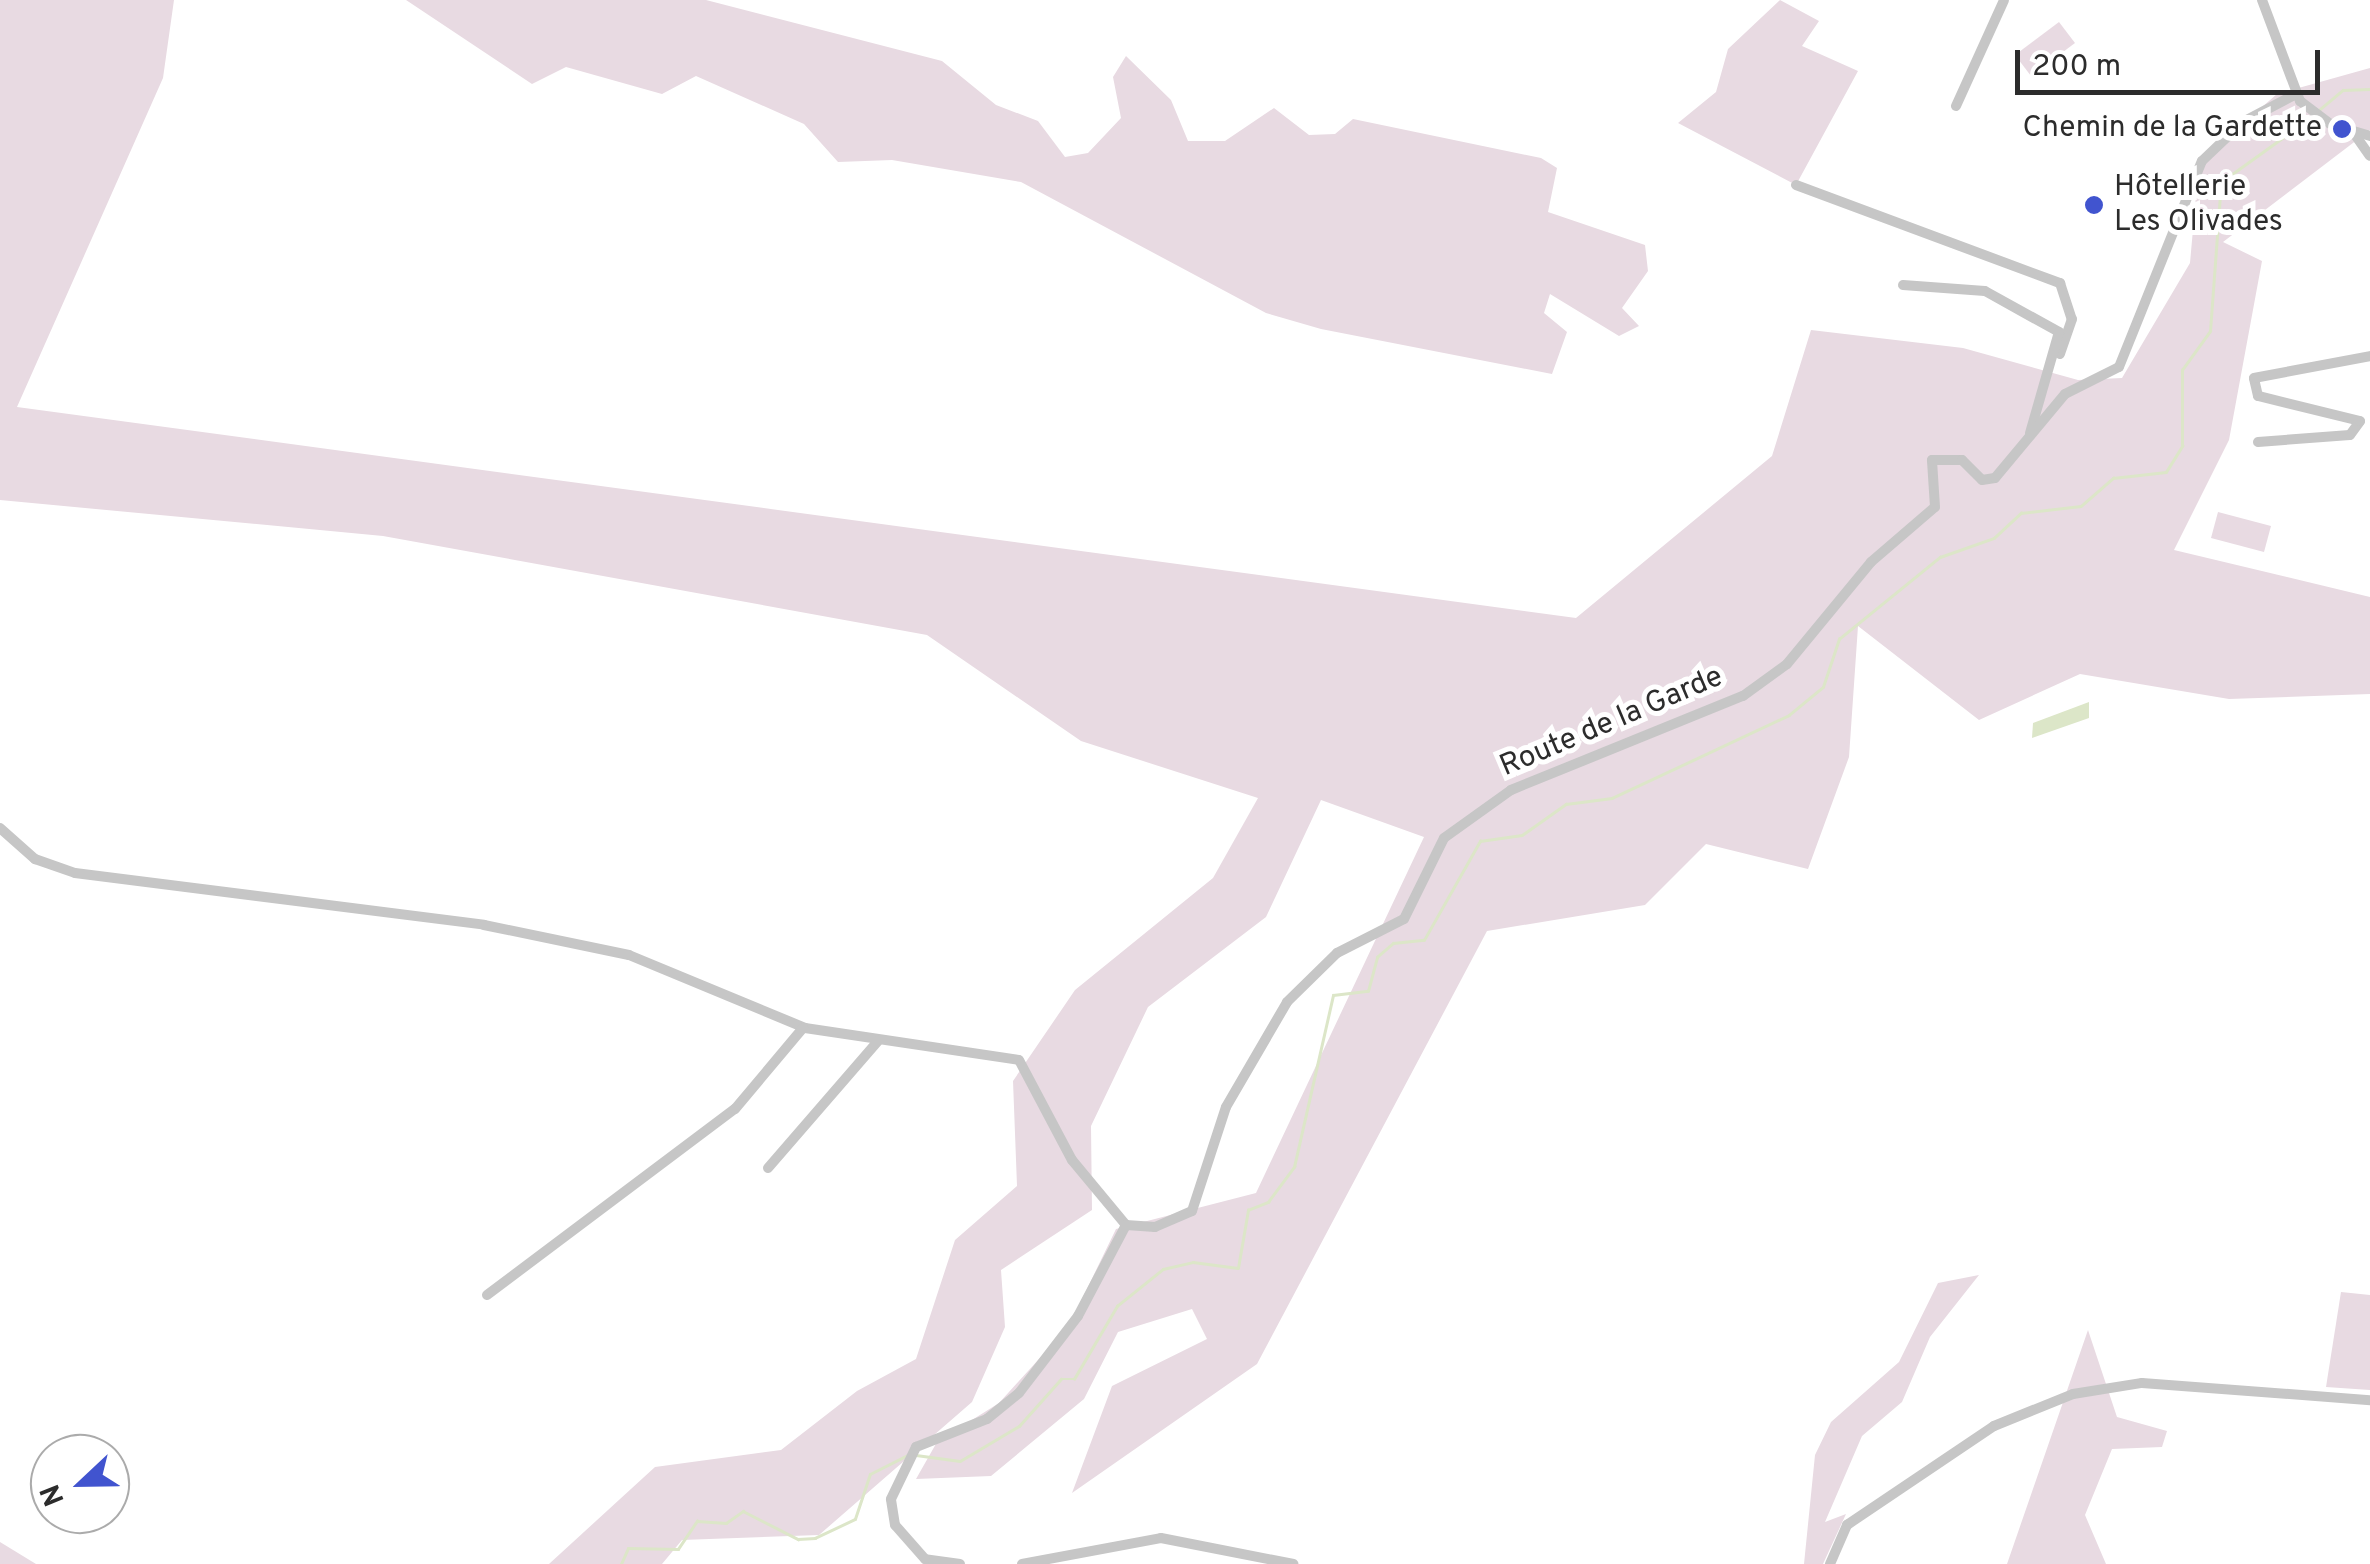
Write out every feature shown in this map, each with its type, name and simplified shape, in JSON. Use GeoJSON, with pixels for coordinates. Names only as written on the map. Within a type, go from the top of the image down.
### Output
{"type":"FeatureCollection","features":[{"type":"Feature","properties":{"kind":"street"},"geometry":{"type":"LineString","coordinates":[[1956,106],[2004,0]]}},
{"type":"Feature","properties":{"kind":"street"},"geometry":{"type":"LineString","coordinates":[[2262,0],[2296,94],[2305,106],[2319,118],[2370,136]]}},
{"type":"Feature","properties":{"kind":"street","name":"Route de la Garde"},"geometry":{"type":"LineString","coordinates":[[1126,1224],[1155,1227],[1192,1211],[1226,1107],[1287,1002],[1337,954],[1404,919],[1444,838],[1511,790],[1744,696],[1787,664],[1871,562],[1935,507],[1932,460],[1962,460],[1988,481],[2075,386],[2127,358],[2202,161],[2242,122],[2296,94]]}},
{"type":"Feature","properties":{"kind":"street"},"geometry":{"type":"LineString","coordinates":[[2353,132],[2370,156]]}},
{"type":"Feature","properties":{"kind":"street"},"geometry":{"type":"LineString","coordinates":[[1796,185],[2060,283],[2072,318],[2060,354],[2036,388],[2030,432]]}},
{"type":"Feature","properties":{"kind":"street"},"geometry":{"type":"LineString","coordinates":[[1902,284],[2014,302],[2046,318],[2060,354]]}},
{"type":"Feature","properties":{"kind":"street"},"geometry":{"type":"LineString","coordinates":[[2258,442],[2350,435],[2360,421],[2258,396],[2254,378],[2370,356]]}},
{"type":"Feature","properties":{"kind":"street"},"geometry":{"type":"LineString","coordinates":[[0,828],[35,859],[76,873],[446,919],[629,955],[803,1028],[1019,1060],[1072,1160],[1126,1224],[1070,1328],[1018,1394],[987,1419],[916,1448],[891,1499],[895,1526],[925,1559],[960,1564]]}},
{"type":"Feature","properties":{"kind":"street"},"geometry":{"type":"LineString","coordinates":[[487,1295],[734,1109],[803,1028]]}},
{"type":"Feature","properties":{"kind":"street"},"geometry":{"type":"LineString","coordinates":[[768,1168],[879,1040]]}},
{"type":"Feature","properties":{"kind":"street"},"geometry":{"type":"LineString","coordinates":[[1830,1564],[1847,1525],[1994,1426],[2073,1394],[2142,1383],[2370,1400]]}},
{"type":"Feature","properties":{"kind":"street"},"geometry":{"type":"LineString","coordinates":[[1022,1564],[1161,1538],[1293,1564]]}},
{"type":"Feature","properties":{"kind":"shaded area"},"geometry":{"type":"Polygon","coordinates":[[[0,0],[174,0],[163,78],[17,407],[1576,618],[1772,456],[1811,330],[1963,348],[2078,380],[2122,378],[2190,263],[2199,162],[2277,94],[2370,68],[2370,130],[2223,242],[2262,261],[2229,440],[2174,550],[2370,597],[2370,694],[2229,699],[2080,674],[1979,720],[1858,626],[1849,757],[1808,869],[1706,844],[1645,905],[1487,931],[1257,1364],[1072,1493],[1112,1386],[1207,1339],[1192,1309],[1118,1332],[1084,1399],[991,1476],[916,1479],[937,1442],[999,1403],[1069,1326],[1116,1229],[1256,1193],[1424,837],[1321,800],[1266,917],[1148,1007],[1091,1126],[1092,1210],[1001,1270],[1005,1327],[972,1402],[819,1535],[682,1540],[662,1564],[549,1564],[655,1467],[781,1450],[857,1391],[916,1359],[955,1240],[1017,1186],[1013,1081],[1075,990],[1213,878],[1258,798],[1081,741],[927,635],[383,536],[0,500],[0,0]]]}},
{"type":"Feature","properties":{"kind":"shaded area"},"geometry":{"type":"Polygon","coordinates":[[[406,0],[706,0],[942,61],[996,105],[1038,121],[1065,157],[1088,153],[1121,118],[1113,77],[1126,56],[1171,100],[1188,141],[1225,141],[1274,108],[1309,135],[1335,134],[1353,119],[1541,158],[1557,168],[1548,212],[1645,245],[1648,271],[1622,308],[1639,326],[1619,336],[1550,294],[1544,313],[1567,332],[1552,374],[1321,329],[1266,313],[1021,182],[892,160],[838,162],[804,124],[696,76],[662,94],[566,67],[532,84],[406,0]]]}},
{"type":"Feature","properties":{"kind":"shaded area"},"geometry":{"type":"Polygon","coordinates":[[[1780,0],[1819,21],[1802,46],[1858,71],[1796,185],[1678,123],[1716,92],[1728,49],[1780,0]]]}},
{"type":"Feature","properties":{"kind":"shaded area"},"geometry":{"type":"Polygon","coordinates":[[[2059,22],[2075,43],[2031,76],[2015,55],[2059,22]]]}},
{"type":"Feature","properties":{"kind":"shaded area"},"geometry":{"type":"Polygon","coordinates":[[[2218,512],[2271,526],[2264,552],[2211,538],[2218,512]]]}},
{"type":"Feature","properties":{"kind":"shaded area"},"geometry":{"type":"Polygon","coordinates":[[[2089,702],[2089,718],[2032,738],[2033,723],[2089,702]]]}},
{"type":"Feature","properties":{"kind":"shaded area"},"geometry":{"type":"Polygon","coordinates":[[[1979,1275],[1930,1337],[1902,1402],[1862,1436],[1825,1522],[1846,1514],[1823,1564],[1804,1564],[1815,1455],[1831,1422],[1899,1362],[1938,1283],[1979,1275]]]}},
{"type":"Feature","properties":{"kind":"shaded area"},"geometry":{"type":"Polygon","coordinates":[[[2341,1292],[2370,1295],[2370,1390],[2326,1387],[2341,1292]]]}},
{"type":"Feature","properties":{"kind":"shaded area"},"geometry":{"type":"Polygon","coordinates":[[[2088,1330],[2117,1417],[2167,1431],[2162,1447],[2112,1449],[2085,1515],[2106,1564],[2007,1564],[2088,1330]]]}},
{"type":"Feature","properties":{"kind":"shaded area"},"geometry":{"type":"Polygon","coordinates":[[[0,1542],[36,1564],[0,1564],[0,1542]]]}},
{"type":"Feature","properties":{"kind":"waterway"},"geometry":{"type":"LineString","coordinates":[[2319,110],[2343,90],[2370,89]]}},
{"type":"Feature","properties":{"kind":"waterway"},"geometry":{"type":"LineString","coordinates":[[916,1455],[960,1461],[1019,1426],[1061,1379],[1074,1379],[1117,1306],[1163,1269],[1193,1262],[1238,1268],[1248,1210],[1268,1202],[1294,1167],[1333,995],[1368,991],[1377,957],[1393,943],[1424,940],[1480,841],[1522,835],[1566,804],[1612,798],[1789,715],[1823,687],[1839,639],[1940,557],[1994,538],[2021,513],[2081,506],[2113,478],[2166,472],[2182,446],[2182,370],[2210,331],[2221,182],[2313,116]]}},
{"type":"Feature","properties":{"kind":"waterway"},"geometry":{"type":"LineString","coordinates":[[621,1564],[628,1548],[678,1549],[697,1521],[726,1523],[743,1511],[798,1539],[815,1538],[855,1519],[870,1474],[908,1455]]}},
{"type":"Feature","properties":{"kind":"place","name":"Chemin de la Gardette"},"geometry":{"type":"Point","coordinates":[2342,129]}},
{"type":"Feature","properties":{"kind":"place","name":"Hôtellerie Les Olivades"},"geometry":{"type":"Point","coordinates":[2094,205]}}]}
